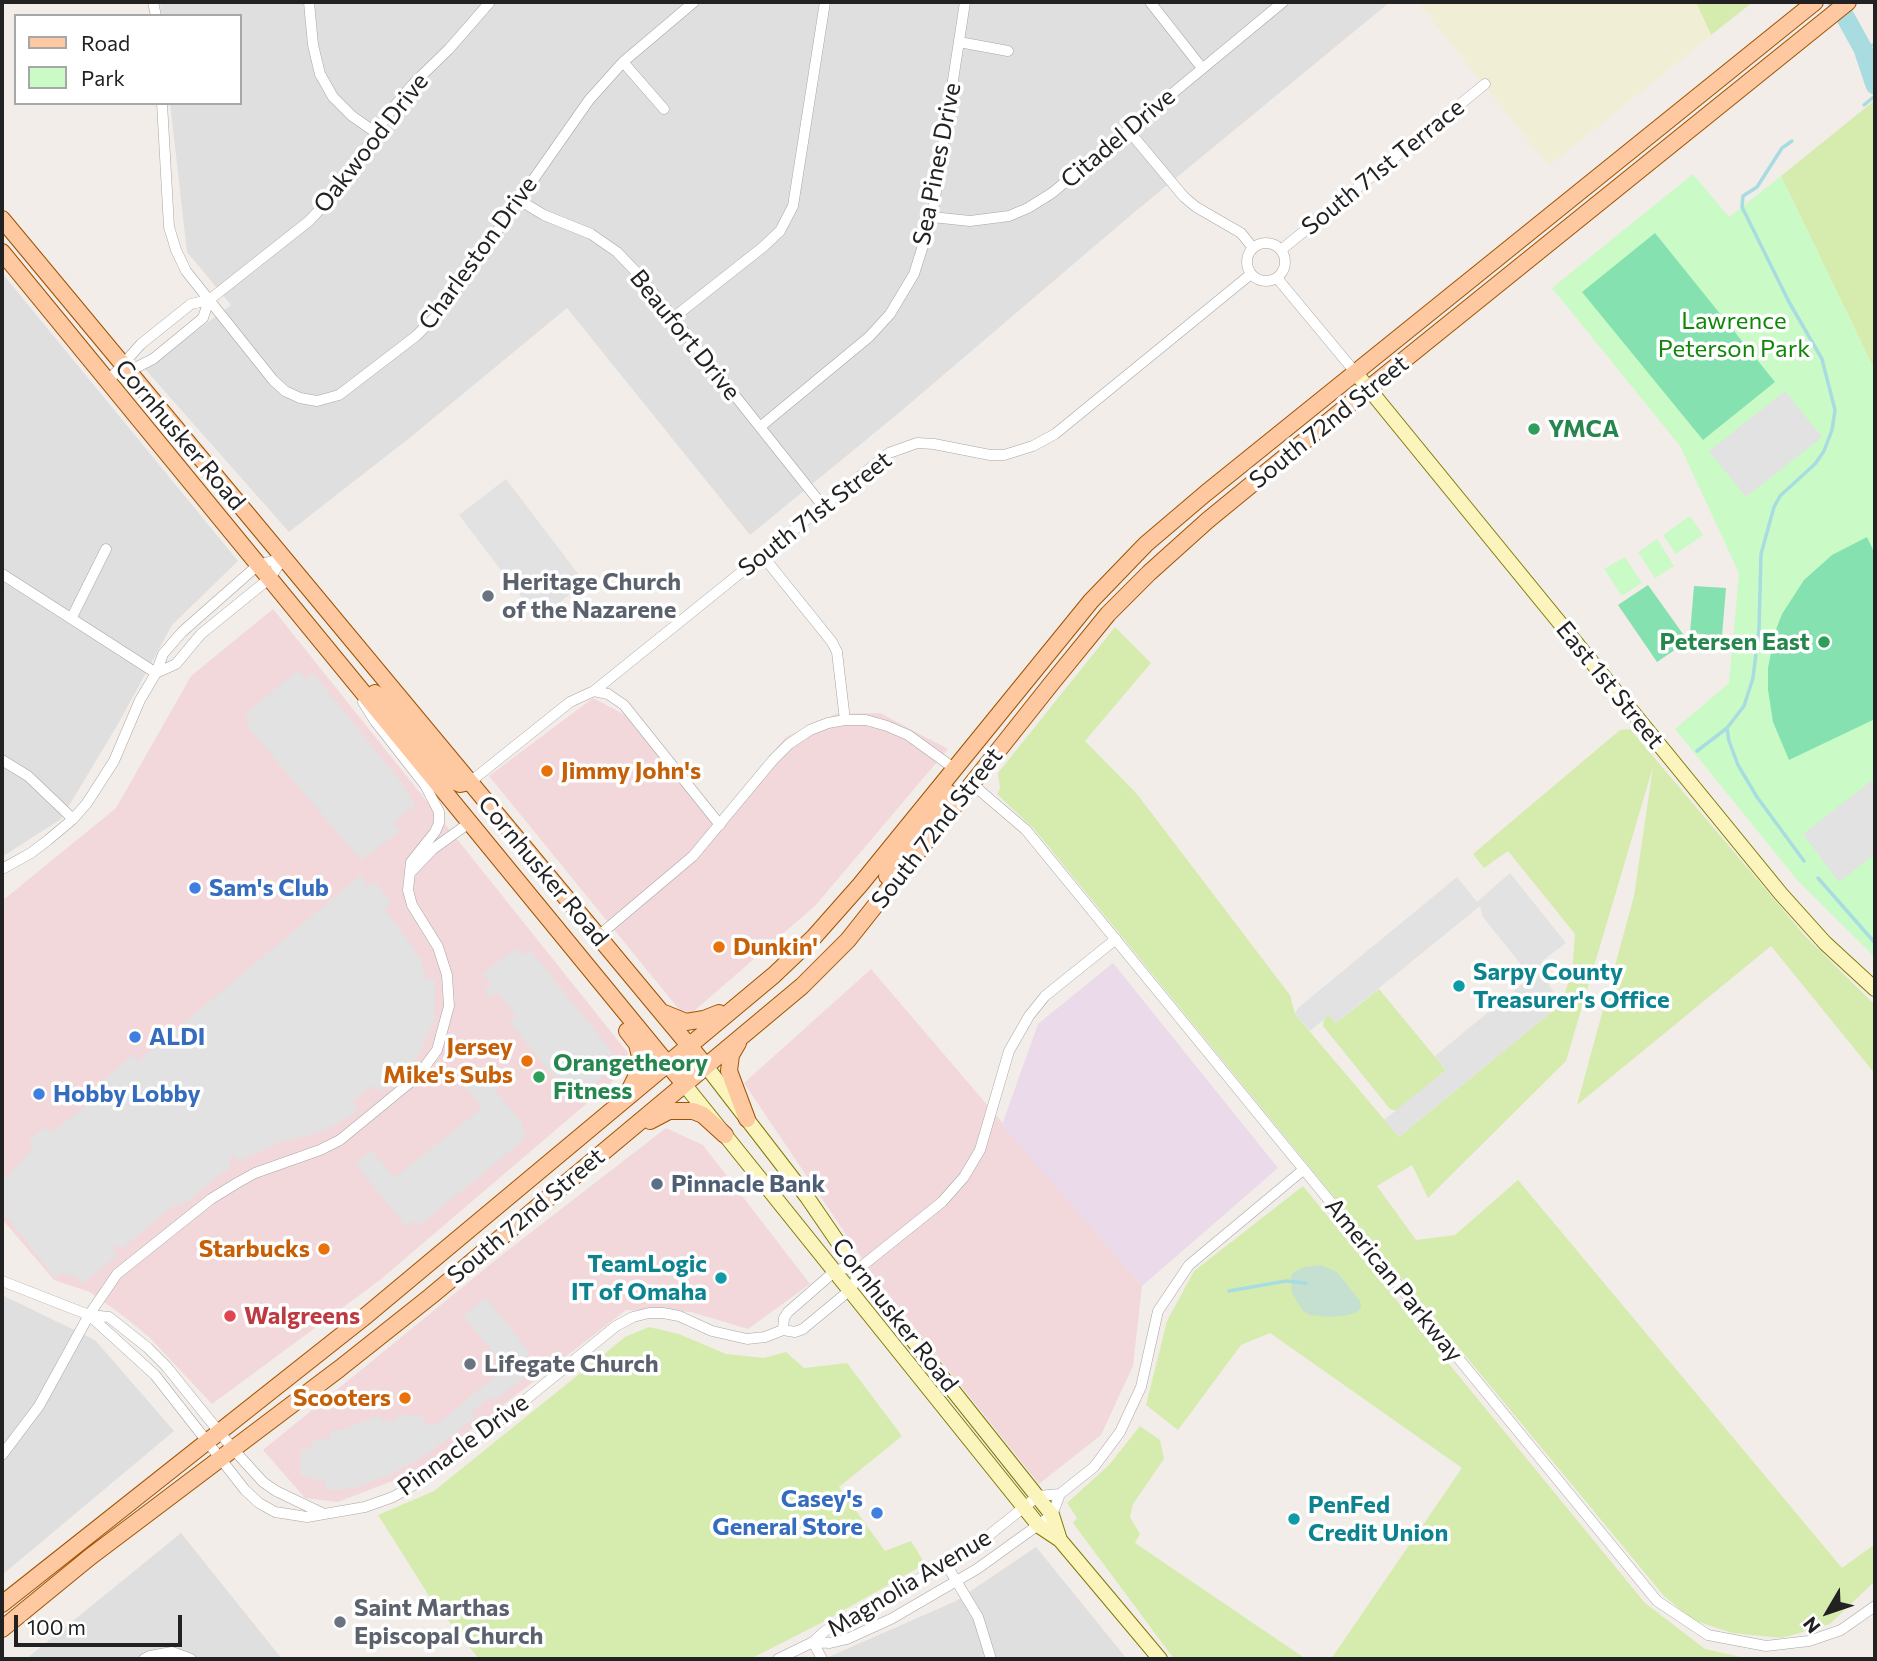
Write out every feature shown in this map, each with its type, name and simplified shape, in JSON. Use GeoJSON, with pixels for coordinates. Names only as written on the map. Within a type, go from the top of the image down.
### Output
{"type":"FeatureCollection","features":[{"type":"Feature","properties":{"kind":"main road","name":"South 72nd Street"},"geometry":{"type":"LineString","coordinates":[[2,1604],[362,1319],[794,956],[839,910],[1091,601],[1146,544],[1815,2]]}},
{"type":"Feature","properties":{"kind":"main road","name":"South 72nd Street"},"geometry":{"type":"LineString","coordinates":[[2,1629],[90,1557],[339,1369],[452,1279],[741,1038],[825,964],[870,913],[1108,614],[1131,591],[1199,528],[1847,2]]}},
{"type":"Feature","properties":{"kind":"main road","name":"Cornhusker Road"},"geometry":{"type":"LineString","coordinates":[[2,219],[706,1066],[807,1197],[857,1270],[1038,1496],[1052,1515],[1060,1540]]}},
{"type":"Feature","properties":{"kind":"main road","name":"Cornhusker Road"},"geometry":{"type":"LineString","coordinates":[[2,251],[667,1063],[1024,1507],[1039,1525],[1060,1540],[1160,1659]]}},
{"type":"Feature","properties":{"kind":"main road","name":"East 1st Street"},"geometry":{"type":"LineString","coordinates":[[1355,372],[1788,901],[1825,943],[1875,989]]}},
{"type":"Feature","properties":{"kind":"main road"},"geometry":{"type":"LineString","coordinates":[[330,649],[391,708],[451,780],[460,784],[470,782]]}},
{"type":"Feature","properties":{"kind":"main road"},"geometry":{"type":"LineString","coordinates":[[971,783],[967,778],[970,768],[1026,693],[1044,658]]}},
{"type":"Feature","properties":{"kind":"main road"},"geometry":{"type":"LineString","coordinates":[[870,913],[898,859],[951,791],[956,776],[955,769]]}},
{"type":"Feature","properties":{"kind":"main road"},"geometry":{"type":"LineString","coordinates":[[469,823],[492,866],[637,1044],[640,1051],[640,1069],[623,1100]]}},
{"type":"Feature","properties":{"kind":"main road"},"geometry":{"type":"LineString","coordinates":[[654,1004],[667,1015],[687,1022],[704,1019],[737,1005]]}},
{"type":"Feature","properties":{"kind":"main road"},"geometry":{"type":"LineString","coordinates":[[741,1038],[731,1055],[729,1071],[747,1119]]}},
{"type":"Feature","properties":{"kind":"main road"},"geometry":{"type":"LineString","coordinates":[[623,1135],[668,1111],[685,1110],[703,1115],[725,1135]]}},
{"type":"Feature","properties":{"kind":"street"},"geometry":{"type":"LineString","coordinates":[[309,2],[313,45],[320,74],[333,97],[352,116],[375,132]]}},
{"type":"Feature","properties":{"kind":"street","name":"Oakwood Drive"},"geometry":{"type":"LineString","coordinates":[[125,369],[141,344],[191,303],[209,300],[309,221],[339,189],[375,132],[414,83],[491,2]]}},
{"type":"Feature","properties":{"kind":"street","name":"Charleston Drive"},"geometry":{"type":"LineString","coordinates":[[162,105],[169,227],[186,271],[273,380],[285,391],[300,398],[317,401],[339,396],[416,336],[442,310],[589,100],[623,62],[694,2]]}},
{"type":"Feature","properties":{"kind":"street"},"geometry":{"type":"LineString","coordinates":[[673,318],[780,231],[793,206],[825,2]]}},
{"type":"Feature","properties":{"kind":"street","name":"Sea Pines Drive"},"geometry":{"type":"LineString","coordinates":[[760,427],[839,363],[890,314],[914,274],[932,216],[965,2]]}},
{"type":"Feature","properties":{"kind":"street"},"geometry":{"type":"LineString","coordinates":[[1150,2],[1202,68]]}},
{"type":"Feature","properties":{"kind":"street","name":"Citadel Drive"},"geometry":{"type":"LineString","coordinates":[[932,216],[970,221],[1009,216],[1028,208],[1052,192],[1283,2]]}},
{"type":"Feature","properties":{"kind":"street"},"geometry":{"type":"LineString","coordinates":[[960,41],[1008,51]]}},
{"type":"Feature","properties":{"kind":"street"},"geometry":{"type":"LineString","coordinates":[[623,62],[664,109]]}},
{"type":"Feature","properties":{"kind":"street","name":"South 71st Terrace"},"geometry":{"type":"LineString","coordinates":[[1281,250],[1485,84]]}},
{"type":"Feature","properties":{"kind":"street"},"geometry":{"type":"LineString","coordinates":[[1128,130],[1184,197],[1241,233],[1253,248]]}},
{"type":"Feature","properties":{"kind":"street","name":"Beaufort Drive"},"geometry":{"type":"LineString","coordinates":[[519,200],[544,215],[591,234],[617,252],[639,275],[822,505]]}},
{"type":"Feature","properties":{"kind":"street"},"geometry":{"type":"LineString","coordinates":[[1268,243],[1281,250],[1285,263],[1277,278],[1266,281],[1251,274],[1247,259],[1253,248],[1268,243]]}},
{"type":"Feature","properties":{"kind":"street","name":"South 71st Street"},"geometry":{"type":"LineString","coordinates":[[470,782],[570,702],[594,691],[889,453],[917,443],[990,455],[1020,451],[1044,441],[1251,274]]}},
{"type":"Feature","properties":{"kind":"street"},"geometry":{"type":"LineString","coordinates":[[1277,278],[1355,372]]}},
{"type":"Feature","properties":{"kind":"street","name":"Oakwood Drive"},"geometry":{"type":"LineString","coordinates":[[108,381],[125,369],[153,359],[203,318],[209,300]]}},
{"type":"Feature","properties":{"kind":"street"},"geometry":{"type":"LineString","coordinates":[[72,617],[106,549]]}},
{"type":"Feature","properties":{"kind":"street"},"geometry":{"type":"LineString","coordinates":[[762,555],[832,642],[839,663],[845,720]]}},
{"type":"Feature","properties":{"kind":"street"},"geometry":{"type":"LineString","coordinates":[[2,869],[31,853],[72,819],[102,783],[163,654],[181,632],[258,565],[283,558]]}},
{"type":"Feature","properties":{"kind":"street"},"geometry":{"type":"LineString","coordinates":[[156,673],[176,664],[201,635],[270,578],[283,558]]}},
{"type":"Feature","properties":{"kind":"street"},"geometry":{"type":"LineString","coordinates":[[2,574],[156,673]]}},
{"type":"Feature","properties":{"kind":"street"},"geometry":{"type":"LineString","coordinates":[[2,1455],[39,1406],[89,1315],[117,1274],[211,1199],[255,1173],[340,1140],[402,1091],[426,1068],[441,1040],[448,1013],[447,975],[438,947],[409,900],[411,862],[437,828],[439,817],[435,802],[375,721],[330,649]]}},
{"type":"Feature","properties":{"kind":"street"},"geometry":{"type":"LineString","coordinates":[[594,691],[608,694],[624,705],[720,825]]}},
{"type":"Feature","properties":{"kind":"street"},"geometry":{"type":"LineString","coordinates":[[597,937],[694,856],[774,760],[789,744],[810,730],[828,723],[866,720],[908,735],[955,769]]}},
{"type":"Feature","properties":{"kind":"street"},"geometry":{"type":"LineString","coordinates":[[2,760],[28,776],[72,819]]}},
{"type":"Feature","properties":{"kind":"street","name":"American Parkway"},"geometry":{"type":"LineString","coordinates":[[971,783],[1026,830],[1657,1601],[1708,1635],[1766,1646],[1809,1641],[1841,1630],[1875,1606]]}},
{"type":"Feature","properties":{"kind":"street"},"geometry":{"type":"LineString","coordinates":[[410,873],[433,849],[469,823]]}},
{"type":"Feature","properties":{"kind":"street"},"geometry":{"type":"LineString","coordinates":[[850,1290],[857,1270],[942,1202],[964,1177],[980,1150],[1009,1051],[1029,1016],[1045,996],[1116,939]]}},
{"type":"Feature","properties":{"kind":"street"},"geometry":{"type":"LineString","coordinates":[[1052,1515],[1060,1494],[1094,1466],[1120,1432],[1141,1387],[1158,1311],[1189,1265],[1303,1170]]}},
{"type":"Feature","properties":{"kind":"street"},"geometry":{"type":"LineString","coordinates":[[783,1330],[783,1318],[788,1312],[835,1271],[844,1268],[857,1270]]}},
{"type":"Feature","properties":{"kind":"street"},"geometry":{"type":"LineString","coordinates":[[2,1281],[89,1315],[109,1317],[148,1348],[213,1437]]}},
{"type":"Feature","properties":{"kind":"street","name":"Pinnacle Drive"},"geometry":{"type":"LineString","coordinates":[[213,1437],[227,1454],[245,1490],[259,1503],[275,1512],[307,1517],[365,1507],[393,1497],[419,1482],[509,1416],[616,1326],[633,1317],[649,1312],[663,1313],[679,1316],[712,1331],[747,1339],[765,1337],[783,1330],[795,1332],[803,1329],[850,1290]]}},
{"type":"Feature","properties":{"kind":"street","name":"Pinnacle Drive"},"geometry":{"type":"LineString","coordinates":[[213,1437],[227,1454],[263,1482],[323,1514]]}},
{"type":"Feature","properties":{"kind":"street"},"geometry":{"type":"LineString","coordinates":[[1038,1496],[1060,1494]]}},
{"type":"Feature","properties":{"kind":"street","name":"Magnolia Avenue"},"geometry":{"type":"LineString","coordinates":[[778,1659],[813,1642],[825,1631],[968,1552],[1038,1496]]}},
{"type":"Feature","properties":{"kind":"street","name":"Magnolia Avenue"},"geometry":{"type":"LineString","coordinates":[[813,1642],[830,1643],[848,1639],[922,1602],[1052,1515]]}},
{"type":"Feature","properties":{"kind":"street"},"geometry":{"type":"LineString","coordinates":[[946,1564],[978,1617],[991,1659]]}},
{"type":"Feature","properties":{"kind":"street"},"geometry":{"type":"LineString","coordinates":[[813,1642],[822,1659]]}},
{"type":"Feature","properties":{"kind":"street"},"geometry":{"type":"LineString","coordinates":[[144,1659],[172,1652],[191,1659]]}},
{"type":"Feature","properties":{"kind":"shaded area"},"geometry":{"type":"Polygon","coordinates":[[[160,2],[1390,2],[750,535],[567,308],[412,436],[289,532],[145,369],[231,305],[187,252],[170,105],[242,105],[242,14],[161,14],[160,2]]]}},
{"type":"Feature","properties":{"kind":"shaded area"},"geometry":{"type":"Polygon","coordinates":[[[1418,2],[1696,2],[1711,35],[1549,166],[1418,2]]]}},
{"type":"Feature","properties":{"kind":"shaded area"},"geometry":{"type":"Polygon","coordinates":[[[2,273],[238,561],[172,625],[118,724],[61,819],[2,857],[2,273]]]}},
{"type":"Feature","properties":{"kind":"shaded area"},"geometry":{"type":"Polygon","coordinates":[[[1785,391],[1822,437],[1746,497],[1709,451],[1785,391]]]}},
{"type":"Feature","properties":{"kind":"shaded area"},"geometry":{"type":"Polygon","coordinates":[[[506,479],[585,583],[538,619],[459,515],[506,479]]]}},
{"type":"Feature","properties":{"kind":"shaded area"},"geometry":{"type":"Polygon","coordinates":[[[273,609],[628,1053],[627,1069],[380,1280],[212,1404],[149,1337],[126,1318],[90,1292],[54,1280],[2,1219],[2,901],[116,808],[191,676],[273,609]]]}},
{"type":"Feature","properties":{"kind":"shaded area"},"geometry":{"type":"Polygon","coordinates":[[[298,670],[306,679],[313,673],[405,787],[415,808],[408,810],[394,823],[400,831],[361,860],[246,725],[250,721],[245,714],[298,670]]]}},
{"type":"Feature","properties":{"kind":"shaded area"},"geometry":{"type":"Polygon","coordinates":[[[593,698],[625,715],[714,823],[786,737],[836,714],[880,713],[948,749],[815,906],[686,1018],[489,776],[593,698]]]}},
{"type":"Feature","properties":{"kind":"shaded area"},"geometry":{"type":"Polygon","coordinates":[[[1875,778],[1875,854],[1839,882],[1803,834],[1875,778]]]}},
{"type":"Feature","properties":{"kind":"shaded area"},"geometry":{"type":"Polygon","coordinates":[[[1510,873],[1566,943],[1542,961],[1552,974],[1549,985],[1561,1004],[1399,1137],[1384,1120],[1446,1070],[1435,1056],[1531,977],[1483,917],[1480,906],[1336,1023],[1329,1015],[1310,1031],[1295,1014],[1298,1008],[1457,877],[1477,902],[1510,873]]]}},
{"type":"Feature","properties":{"kind":"shaded area"},"geometry":{"type":"Polygon","coordinates":[[[362,874],[367,887],[375,882],[391,902],[385,909],[421,959],[426,980],[435,980],[434,1021],[417,1058],[406,1071],[380,1092],[374,1085],[352,1102],[358,1110],[324,1131],[278,1143],[239,1161],[234,1154],[228,1160],[232,1166],[183,1204],[170,1208],[123,1248],[116,1245],[113,1250],[117,1256],[82,1284],[76,1277],[62,1273],[55,1278],[2,1211],[7,1206],[2,1199],[2,1181],[33,1148],[28,1141],[45,1127],[51,1133],[98,1096],[93,1089],[132,1055],[138,1061],[362,874]]]}},
{"type":"Feature","properties":{"kind":"shaded area"},"geometry":{"type":"Polygon","coordinates":[[[516,948],[523,955],[530,950],[613,1053],[598,1070],[603,1077],[581,1094],[575,1087],[567,1093],[509,1022],[516,1016],[498,992],[490,998],[484,990],[491,984],[483,974],[516,948]]]}},
{"type":"Feature","properties":{"kind":"shaded area"},"geometry":{"type":"Polygon","coordinates":[[[1113,963],[1278,1168],[1142,1286],[1002,1125],[1038,1024],[1113,963]]]}},
{"type":"Feature","properties":{"kind":"shaded area"},"geometry":{"type":"Polygon","coordinates":[[[871,969],[1142,1286],[1133,1366],[1101,1435],[1039,1484],[876,1279],[744,1083],[871,969]]]}},
{"type":"Feature","properties":{"kind":"shaded area"},"geometry":{"type":"Polygon","coordinates":[[[477,1068],[521,1122],[525,1136],[520,1143],[421,1224],[413,1221],[406,1227],[355,1163],[371,1150],[395,1177],[482,1108],[461,1081],[477,1068]]]}},
{"type":"Feature","properties":{"kind":"shaded area"},"geometry":{"type":"Polygon","coordinates":[[[666,1128],[703,1145],[810,1284],[748,1329],[691,1312],[626,1310],[418,1471],[338,1502],[305,1498],[263,1450],[503,1254],[666,1128]]]}},
{"type":"Feature","properties":{"kind":"shaded area"},"geometry":{"type":"Polygon","coordinates":[[[2,1295],[95,1340],[174,1431],[2,1575],[2,1295]]]}},
{"type":"Feature","properties":{"kind":"shaded area"},"geometry":{"type":"Polygon","coordinates":[[[486,1297],[530,1353],[523,1362],[530,1373],[494,1401],[491,1397],[471,1412],[475,1418],[449,1438],[421,1458],[389,1475],[354,1488],[338,1490],[326,1490],[325,1481],[300,1476],[301,1449],[309,1449],[315,1439],[329,1439],[332,1430],[342,1430],[379,1415],[383,1422],[396,1420],[398,1414],[424,1417],[423,1425],[436,1425],[506,1367],[463,1316],[486,1297]]]}},
{"type":"Feature","properties":{"kind":"shaded area"},"geometry":{"type":"Polygon","coordinates":[[[181,1533],[282,1659],[26,1659],[181,1533]]]}},
{"type":"Feature","properties":{"kind":"shaded area"},"geometry":{"type":"Polygon","coordinates":[[[1036,1547],[1127,1659],[824,1659],[956,1601],[1036,1547]]]}},
{"type":"Feature","properties":{"kind":"green space"},"geometry":{"type":"Polygon","coordinates":[[[1696,2],[1753,2],[1711,35],[1696,2]]]}},
{"type":"Feature","properties":{"kind":"green space"},"geometry":{"type":"Polygon","coordinates":[[[1875,100],[1875,371],[1781,176],[1875,100]]]}},
{"type":"Feature","properties":{"kind":"green space","name":"Lawrence Peterson Park"},"geometry":{"type":"Polygon","coordinates":[[[1693,174],[1729,217],[1781,176],[1875,371],[1875,957],[1798,881],[1675,729],[1729,683],[1739,573],[1680,446],[1552,288],[1693,174]]]}},
{"type":"Feature","properties":{"kind":"green space"},"geometry":{"type":"Polygon","coordinates":[[[1655,233],[1775,382],[1703,440],[1582,292],[1655,233]]]}},
{"type":"Feature","properties":{"kind":"green space"},"geometry":{"type":"Polygon","coordinates":[[[1690,516],[1703,535],[1676,554],[1663,535],[1690,516]]]}},
{"type":"Feature","properties":{"kind":"green space","name":"Petersen East"},"geometry":{"type":"Polygon","coordinates":[[[1867,537],[1875,554],[1875,719],[1789,760],[1773,722],[1768,690],[1768,668],[1775,632],[1782,614],[1804,580],[1832,555],[1867,537]]]}},
{"type":"Feature","properties":{"kind":"green space"},"geometry":{"type":"Polygon","coordinates":[[[1657,539],[1674,566],[1655,578],[1638,552],[1657,539]]]}},
{"type":"Feature","properties":{"kind":"green space"},"geometry":{"type":"Polygon","coordinates":[[[1625,557],[1642,583],[1622,596],[1604,569],[1625,557]]]}},
{"type":"Feature","properties":{"kind":"green space"},"geometry":{"type":"Polygon","coordinates":[[[1648,585],[1688,641],[1657,662],[1618,605],[1648,585]]]}},
{"type":"Feature","properties":{"kind":"green space"},"geometry":{"type":"Polygon","coordinates":[[[1694,586],[1726,588],[1722,636],[1690,633],[1694,586]]]}},
{"type":"Feature","properties":{"kind":"green space"},"geometry":{"type":"Polygon","coordinates":[[[1115,627],[1151,663],[1085,741],[1137,794],[1290,995],[1295,1014],[1399,1137],[1561,1004],[1572,972],[1575,934],[1508,851],[1484,868],[1473,854],[1620,730],[1630,729],[1805,936],[1875,1005],[1875,1074],[1771,946],[1577,1105],[1634,896],[1653,767],[1566,1061],[1428,1198],[1412,1165],[1377,1186],[1416,1240],[1455,1235],[1518,1180],[1842,1568],[1875,1544],[1875,1581],[1830,1624],[1782,1638],[1732,1633],[1693,1620],[1664,1596],[1034,829],[997,794],[1000,789],[998,773],[1115,627]]]}},
{"type":"Feature","properties":{"kind":"green space"},"geometry":{"type":"Polygon","coordinates":[[[1379,989],[1446,1070],[1398,1111],[1390,1109],[1323,1026],[1324,1019],[1329,1015],[1336,1023],[1379,989]]]}},
{"type":"Feature","properties":{"kind":"green space"},"geometry":{"type":"Polygon","coordinates":[[[1303,1186],[1645,1603],[1705,1649],[1750,1659],[1331,1659],[1462,1468],[1270,1333],[1241,1345],[1178,1430],[1146,1405],[1167,1321],[1194,1271],[1303,1186]]]}},
{"type":"Feature","properties":{"kind":"green space"},"geometry":{"type":"Polygon","coordinates":[[[1321,1265],[1337,1272],[1360,1301],[1359,1311],[1331,1317],[1310,1315],[1303,1311],[1292,1293],[1291,1276],[1304,1267],[1321,1265]]]}},
{"type":"Feature","properties":{"kind":"green space"},"geometry":{"type":"Polygon","coordinates":[[[649,1327],[679,1334],[726,1354],[764,1358],[786,1352],[804,1368],[847,1363],[902,1436],[839,1487],[885,1551],[911,1541],[925,1564],[823,1622],[750,1659],[479,1659],[431,1599],[378,1515],[434,1491],[625,1337],[649,1327]]]}},
{"type":"Feature","properties":{"kind":"green space"},"geometry":{"type":"Polygon","coordinates":[[[1140,1426],[1160,1440],[1164,1459],[1133,1504],[1130,1517],[1140,1534],[1135,1543],[1306,1659],[1174,1659],[1073,1523],[1077,1518],[1067,1503],[1109,1465],[1140,1426]]]}},
{"type":"Feature","properties":{"kind":"waterway"},"geometry":{"type":"LineString","coordinates":[[1837,2],[1863,49],[1875,85]]}},
{"type":"Feature","properties":{"kind":"waterway"},"geometry":{"type":"LineString","coordinates":[[1863,49],[1875,44]]}},
{"type":"Feature","properties":{"kind":"waterway"},"geometry":{"type":"LineString","coordinates":[[1864,105],[1875,96]]}},
{"type":"Feature","properties":{"kind":"waterway"},"geometry":{"type":"LineString","coordinates":[[1697,751],[1727,728],[1744,706],[1753,678],[1759,629],[1761,554],[1774,507],[1780,496],[1815,464],[1824,451],[1832,430],[1835,410],[1822,359],[1789,302],[1742,207],[1743,196],[1757,187],[1782,148],[1792,141]]}},
{"type":"Feature","properties":{"kind":"waterway"},"geometry":{"type":"LineString","coordinates":[[1727,728],[1738,765],[1757,797],[1804,861]]}},
{"type":"Feature","properties":{"kind":"waterway"},"geometry":{"type":"LineString","coordinates":[[1818,878],[1875,943]]}},
{"type":"Feature","properties":{"kind":"waterway"},"geometry":{"type":"LineString","coordinates":[[1229,1291],[1286,1281],[1306,1283]]}},
{"type":"Feature","properties":{"kind":"place","name":"YMCA"},"geometry":{"type":"Point","coordinates":[1534,429]}},
{"type":"Feature","properties":{"kind":"place","name":"Heritage Church of the Nazarene"},"geometry":{"type":"Point","coordinates":[488,596]}},
{"type":"Feature","properties":{"kind":"place","name":"Petersen East"},"geometry":{"type":"Point","coordinates":[1824,642]}},
{"type":"Feature","properties":{"kind":"place","name":"Jimmy John's"},"geometry":{"type":"Point","coordinates":[547,771]}},
{"type":"Feature","properties":{"kind":"place","name":"Sam's Club"},"geometry":{"type":"Point","coordinates":[195,888]}},
{"type":"Feature","properties":{"kind":"place","name":"Dunkin'"},"geometry":{"type":"Point","coordinates":[719,947]}},
{"type":"Feature","properties":{"kind":"place","name":"Sarpy County Treasurer's Office"},"geometry":{"type":"Point","coordinates":[1459,986]}},
{"type":"Feature","properties":{"kind":"place","name":"ALDI"},"geometry":{"type":"Point","coordinates":[135,1037]}},
{"type":"Feature","properties":{"kind":"place","name":"Jersey Mike's Subs"},"geometry":{"type":"Point","coordinates":[527,1061]}},
{"type":"Feature","properties":{"kind":"place","name":"Orangetheory Fitness"},"geometry":{"type":"Point","coordinates":[539,1077]}},
{"type":"Feature","properties":{"kind":"place","name":"Hobby Lobby"},"geometry":{"type":"Point","coordinates":[39,1094]}},
{"type":"Feature","properties":{"kind":"place","name":"Pinnacle Bank"},"geometry":{"type":"Point","coordinates":[657,1184]}},
{"type":"Feature","properties":{"kind":"place","name":"Starbucks"},"geometry":{"type":"Point","coordinates":[324,1249]}},
{"type":"Feature","properties":{"kind":"place","name":"TeamLogic IT of Omaha"},"geometry":{"type":"Point","coordinates":[721,1278]}},
{"type":"Feature","properties":{"kind":"place","name":"Walgreens"},"geometry":{"type":"Point","coordinates":[230,1316]}},
{"type":"Feature","properties":{"kind":"place","name":"Lifegate Church"},"geometry":{"type":"Point","coordinates":[470,1364]}},
{"type":"Feature","properties":{"kind":"place","name":"Scooters"},"geometry":{"type":"Point","coordinates":[405,1398]}},
{"type":"Feature","properties":{"kind":"place","name":"Casey's General Store"},"geometry":{"type":"Point","coordinates":[877,1513]}},
{"type":"Feature","properties":{"kind":"place","name":"PenFed Credit Union"},"geometry":{"type":"Point","coordinates":[1294,1519]}},
{"type":"Feature","properties":{"kind":"place","name":"Saint Marthas Episcopal Church"},"geometry":{"type":"Point","coordinates":[340,1622]}}]}
